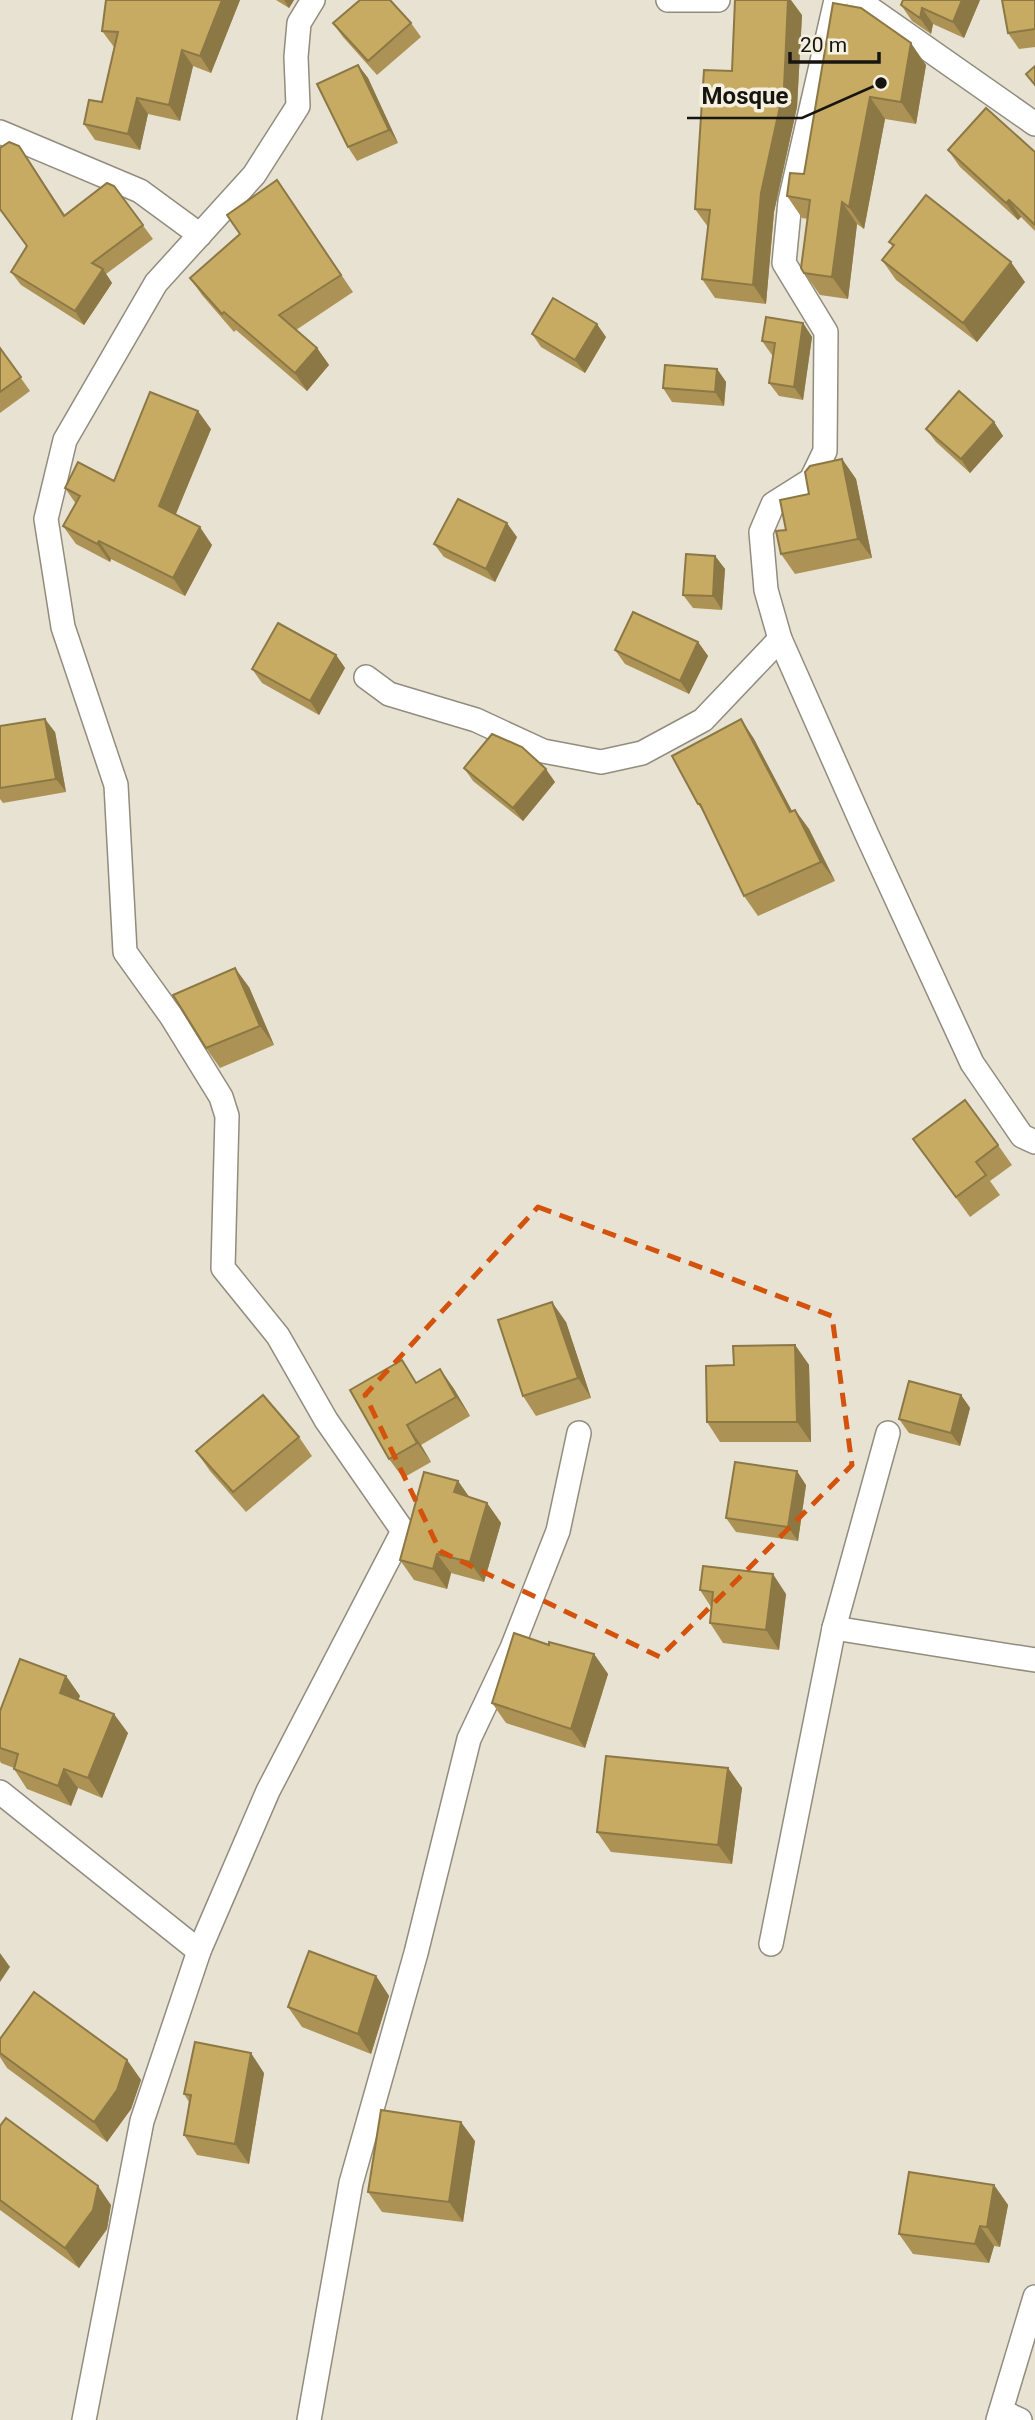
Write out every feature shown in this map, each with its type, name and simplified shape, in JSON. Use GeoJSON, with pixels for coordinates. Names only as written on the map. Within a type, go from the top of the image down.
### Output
{"type":"FeatureCollection","features":[{"type":"Feature","properties":{"kind":"street"},"geometry":{"type":"LineString","coordinates":[[84,2420],[142,2121],[199,1951],[268,1791],[403,1531],[326,1420],[278,1336],[223,1268],[226,1116],[221,1097],[171,1016],[125,952],[116,785],[63,627],[46,519],[65,440],[156,283],[254,176],[298,106],[296,57],[299,23],[313,0]]}},
{"type":"Feature","properties":{"kind":"street"},"geometry":{"type":"LineString","coordinates":[[668,0],[718,0]]}},
{"type":"Feature","properties":{"kind":"street"},"geometry":{"type":"LineString","coordinates":[[836,0],[790,201],[784,263],[826,332],[825,451],[811,480],[773,504],[761,532],[766,590],[780,639],[972,1063],[1021,1136],[1035,1142]]}},
{"type":"Feature","properties":{"kind":"street"},"geometry":{"type":"LineString","coordinates":[[858,0],[1035,124]]}},
{"type":"Feature","properties":{"kind":"street"},"geometry":{"type":"LineString","coordinates":[[0,132],[140,191],[200,235]]}},
{"type":"Feature","properties":{"kind":"street"},"geometry":{"type":"LineString","coordinates":[[366,677],[389,694],[476,720],[543,751],[601,762],[642,753],[704,720],[780,639]]}},
{"type":"Feature","properties":{"kind":"street"},"geometry":{"type":"LineString","coordinates":[[309,2420],[351,2183],[416,1953],[469,1739],[512,1648],[558,1531],[579,1433]]}},
{"type":"Feature","properties":{"kind":"street"},"geometry":{"type":"LineString","coordinates":[[771,1944],[834,1628],[888,1433]]}},
{"type":"Feature","properties":{"kind":"street"},"geometry":{"type":"LineString","coordinates":[[834,1628],[1035,1660]]}},
{"type":"Feature","properties":{"kind":"street"},"geometry":{"type":"LineString","coordinates":[[0,1792],[199,1951]]}},
{"type":"Feature","properties":{"kind":"street"},"geometry":{"type":"LineString","coordinates":[[1006,2417],[1035,2297]]}},
{"type":"Feature","properties":{"kind":"highlighted area"},"geometry":{"type":"Polygon","coordinates":[[[538,1207],[832,1316],[852,1465],[660,1657],[440,1551],[365,1395],[538,1207]]]}},
{"type":"Feature","properties":{"kind":"building"},"geometry":{"type":"Polygon","coordinates":[[[106,0],[222,0],[200,56],[182,50],[169,105],[137,98],[128,134],[84,124],[89,100],[102,102],[118,32],[102,31],[106,0]]]}},
{"type":"Feature","properties":{"kind":"building"},"geometry":{"type":"Polygon","coordinates":[[[360,0],[390,0],[411,23],[368,61],[333,23],[360,0]]]}},
{"type":"Feature","properties":{"kind":"building"},"geometry":{"type":"Polygon","coordinates":[[[735,0],[788,0],[784,88],[761,193],[753,285],[702,279],[710,210],[695,209],[704,70],[732,71],[735,0]]]}},
{"type":"Feature","properties":{"kind":"building"},"geometry":{"type":"Polygon","coordinates":[[[903,0],[962,0],[953,22],[922,8],[920,18],[901,5],[903,0]]]}},
{"type":"Feature","properties":{"kind":"building"},"geometry":{"type":"Polygon","coordinates":[[[1002,0],[1035,0],[1035,29],[1008,33],[1002,0]]]}},
{"type":"Feature","properties":{"kind":"building"},"geometry":{"type":"Polygon","coordinates":[[[833,3],[861,8],[911,43],[901,102],[870,97],[849,207],[842,202],[832,277],[804,273],[801,268],[810,200],[787,196],[790,173],[804,174],[833,3]]]}},
{"type":"Feature","properties":{"kind":"building"},"geometry":{"type":"Polygon","coordinates":[[[358,65],[389,130],[348,147],[317,84],[358,65]]]}},
{"type":"Feature","properties":{"kind":"building"},"geometry":{"type":"Polygon","coordinates":[[[1035,66],[1035,85],[1026,74],[1035,66]]]}},
{"type":"Feature","properties":{"kind":"building"},"geometry":{"type":"Polygon","coordinates":[[[986,108],[1035,152],[1035,225],[1009,200],[1006,203],[948,150],[986,108]]]}},
{"type":"Feature","properties":{"kind":"building"},"geometry":{"type":"Polygon","coordinates":[[[9,142],[19,146],[64,216],[107,183],[114,186],[143,225],[92,263],[103,269],[75,311],[11,272],[27,246],[0,209],[0,148],[9,142]]]}},
{"type":"Feature","properties":{"kind":"building"},"geometry":{"type":"Polygon","coordinates":[[[277,180],[341,275],[279,315],[317,348],[295,373],[224,312],[222,314],[190,278],[240,234],[227,215],[277,180]]]}},
{"type":"Feature","properties":{"kind":"building"},"geometry":{"type":"Polygon","coordinates":[[[926,195],[1011,262],[963,323],[882,260],[894,245],[889,242],[926,195]]]}},
{"type":"Feature","properties":{"kind":"building"},"geometry":{"type":"Polygon","coordinates":[[[553,298],[597,324],[575,360],[532,334],[553,298]]]}},
{"type":"Feature","properties":{"kind":"building"},"geometry":{"type":"Polygon","coordinates":[[[766,317],[803,323],[794,387],[769,383],[775,343],[762,341],[766,317]]]}},
{"type":"Feature","properties":{"kind":"building"},"geometry":{"type":"Polygon","coordinates":[[[0,348],[21,377],[0,392],[0,348]]]}},
{"type":"Feature","properties":{"kind":"building"},"geometry":{"type":"Polygon","coordinates":[[[665,365],[717,369],[715,392],[663,388],[665,365]]]}},
{"type":"Feature","properties":{"kind":"building"},"geometry":{"type":"Polygon","coordinates":[[[959,391],[994,422],[961,459],[926,429],[959,391]]]}},
{"type":"Feature","properties":{"kind":"building"},"geometry":{"type":"Polygon","coordinates":[[[150,392],[198,411],[159,506],[200,527],[173,578],[63,526],[80,496],[65,488],[78,462],[114,481],[150,392]]]}},
{"type":"Feature","properties":{"kind":"building"},"geometry":{"type":"Polygon","coordinates":[[[842,459],[858,539],[781,554],[776,531],[786,530],[780,500],[809,494],[805,472],[810,466],[842,459]]]}},
{"type":"Feature","properties":{"kind":"building"},"geometry":{"type":"Polygon","coordinates":[[[458,499],[507,523],[486,569],[434,544],[458,499]]]}},
{"type":"Feature","properties":{"kind":"building"},"geometry":{"type":"Polygon","coordinates":[[[686,554],[715,556],[713,596],[683,595],[686,554]]]}},
{"type":"Feature","properties":{"kind":"building"},"geometry":{"type":"Polygon","coordinates":[[[633,612],[698,642],[680,681],[615,650],[633,612]]]}},
{"type":"Feature","properties":{"kind":"building"},"geometry":{"type":"Polygon","coordinates":[[[278,623],[336,655],[310,701],[252,669],[278,623]]]}},
{"type":"Feature","properties":{"kind":"building"},"geometry":{"type":"Polygon","coordinates":[[[45,719],[56,779],[0,788],[0,726],[45,719]]]}},
{"type":"Feature","properties":{"kind":"building"},"geometry":{"type":"Polygon","coordinates":[[[741,719],[790,812],[795,810],[821,862],[744,896],[700,804],[672,756],[741,719]]]}},
{"type":"Feature","properties":{"kind":"building"},"geometry":{"type":"Polygon","coordinates":[[[492,734],[522,747],[546,769],[513,808],[464,768],[492,734]]]}},
{"type":"Feature","properties":{"kind":"building"},"geometry":{"type":"Polygon","coordinates":[[[235,968],[260,1026],[206,1048],[173,995],[235,968]]]}},
{"type":"Feature","properties":{"kind":"building"},"geometry":{"type":"Polygon","coordinates":[[[965,1100],[998,1145],[976,1162],[986,1175],[956,1197],[913,1139],[965,1100]]]}},
{"type":"Feature","properties":{"kind":"building"},"geometry":{"type":"Polygon","coordinates":[[[552,1302],[578,1378],[523,1396],[498,1320],[552,1302]]]}},
{"type":"Feature","properties":{"kind":"building"},"geometry":{"type":"Polygon","coordinates":[[[795,1345],[797,1422],[707,1422],[706,1366],[734,1365],[733,1346],[795,1345]]]}},
{"type":"Feature","properties":{"kind":"building"},"geometry":{"type":"Polygon","coordinates":[[[402,1360],[416,1383],[440,1369],[456,1397],[407,1425],[417,1443],[389,1459],[350,1390],[402,1360]]]}},
{"type":"Feature","properties":{"kind":"building"},"geometry":{"type":"Polygon","coordinates":[[[909,1381],[961,1395],[951,1433],[899,1419],[909,1381]]]}},
{"type":"Feature","properties":{"kind":"building"},"geometry":{"type":"Polygon","coordinates":[[[263,1395],[299,1437],[233,1492],[196,1451],[263,1395]]]}},
{"type":"Feature","properties":{"kind":"building"},"geometry":{"type":"Polygon","coordinates":[[[735,1462],[797,1471],[788,1527],[726,1518],[735,1462]]]}},
{"type":"Feature","properties":{"kind":"building"},"geometry":{"type":"Polygon","coordinates":[[[424,1472],[458,1481],[454,1492],[487,1503],[470,1562],[437,1554],[433,1569],[400,1560],[424,1472]]]}},
{"type":"Feature","properties":{"kind":"building"},"geometry":{"type":"Polygon","coordinates":[[[703,1566],[773,1574],[766,1630],[710,1623],[713,1592],[700,1590],[703,1566]]]}},
{"type":"Feature","properties":{"kind":"building"},"geometry":{"type":"Polygon","coordinates":[[[514,1633],[549,1645],[549,1642],[594,1654],[571,1729],[492,1703],[514,1633]]]}},
{"type":"Feature","properties":{"kind":"building"},"geometry":{"type":"Polygon","coordinates":[[[20,1659],[66,1676],[60,1693],[114,1714],[88,1778],[64,1769],[58,1786],[14,1769],[18,1754],[0,1748],[0,1711],[20,1659]]]}},
{"type":"Feature","properties":{"kind":"building"},"geometry":{"type":"Polygon","coordinates":[[[606,1756],[728,1768],[718,1845],[597,1832],[606,1756]]]}},
{"type":"Feature","properties":{"kind":"building"},"geometry":{"type":"Polygon","coordinates":[[[309,1951],[376,1976],[358,2034],[288,2007],[309,1951]]]}},
{"type":"Feature","properties":{"kind":"building"},"geometry":{"type":"Polygon","coordinates":[[[34,1992],[127,2060],[117,2090],[94,2122],[0,2053],[0,2039],[34,1992]]]}},
{"type":"Feature","properties":{"kind":"building"},"geometry":{"type":"Polygon","coordinates":[[[195,2042],[251,2053],[235,2144],[184,2135],[191,2095],[184,2094],[195,2042]]]}},
{"type":"Feature","properties":{"kind":"building"},"geometry":{"type":"Polygon","coordinates":[[[381,2110],[461,2122],[449,2202],[368,2192],[381,2110]]]}},
{"type":"Feature","properties":{"kind":"building"},"geometry":{"type":"Polygon","coordinates":[[[6,2118],[98,2186],[93,2210],[65,2248],[0,2200],[0,2126],[6,2118]]]}},
{"type":"Feature","properties":{"kind":"building"},"geometry":{"type":"Polygon","coordinates":[[[909,2172],[994,2185],[987,2227],[980,2226],[975,2244],[899,2234],[909,2172]]]}},
{"type":"Feature","properties":{"kind":"place","name":"Mosque"},"geometry":{"type":"Point","coordinates":[881,83]}}]}
